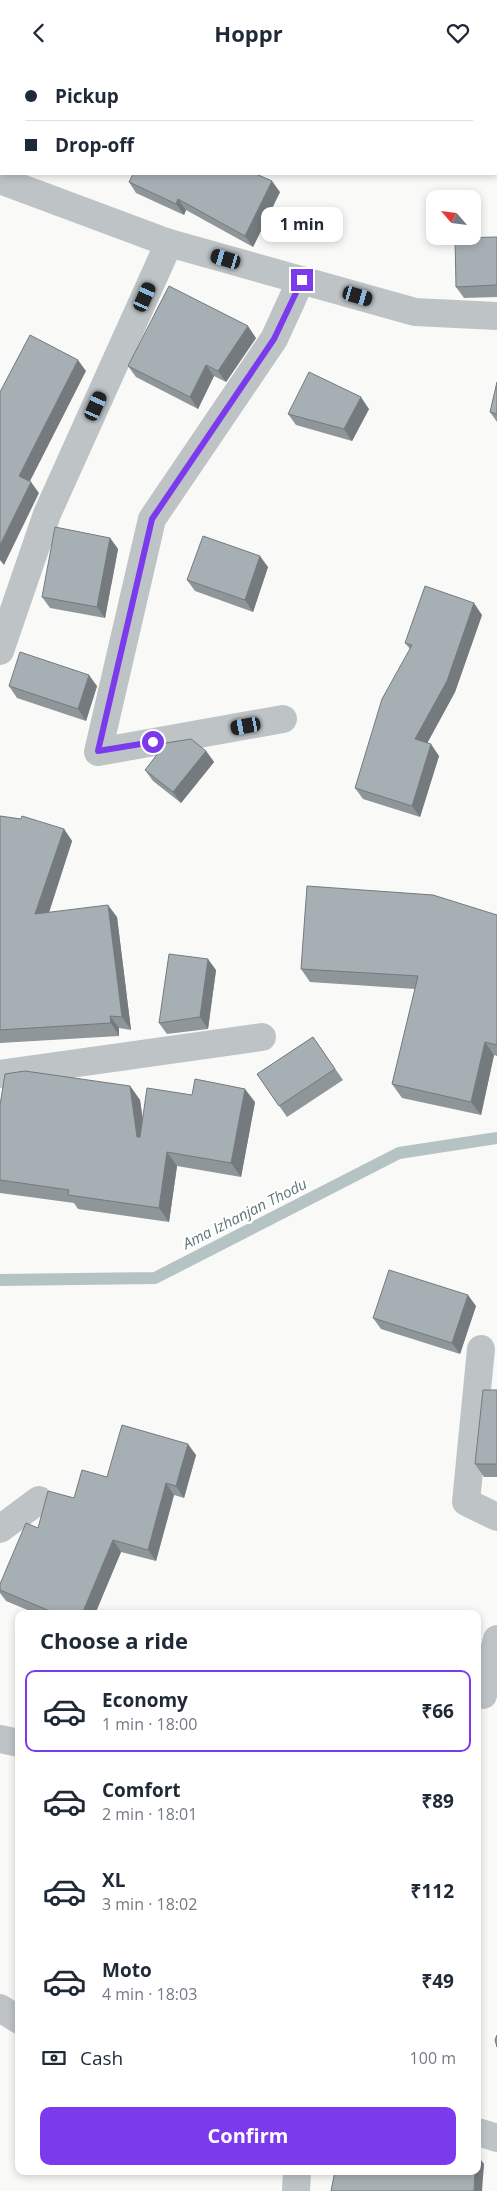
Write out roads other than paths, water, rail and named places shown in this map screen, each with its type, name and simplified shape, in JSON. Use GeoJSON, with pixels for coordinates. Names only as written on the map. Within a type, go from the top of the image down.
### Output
{"type":"FeatureCollection","features":[{"type":"Feature","properties":{"kind":"street"},"geometry":{"type":"LineString","coordinates":[[0,180],[169,243],[415,311],[497,316]]}},
{"type":"Feature","properties":{"kind":"street"},"geometry":{"type":"LineString","coordinates":[[0,651],[5,621],[47,514],[169,243]]}},
{"type":"Feature","properties":{"kind":"street"},"geometry":{"type":"LineString","coordinates":[[283,719],[98,751],[152,519],[274,339],[302,280]]}},
{"type":"Feature","properties":{"kind":"street"},"geometry":{"type":"LineString","coordinates":[[0,1074],[262,1037]]}},
{"type":"Feature","properties":{"kind":"street"},"geometry":{"type":"LineString","coordinates":[[481,1349],[466,1502],[497,1517]]}},
{"type":"Feature","properties":{"kind":"street"},"geometry":{"type":"LineString","coordinates":[[0,1529],[39,1500]]}},
{"type":"Feature","properties":{"kind":"street"},"geometry":{"type":"LineString","coordinates":[[486,1695],[497,1639]]}},
{"type":"Feature","properties":{"kind":"street"},"geometry":{"type":"LineString","coordinates":[[0,1739],[15,1742]]}},
{"type":"Feature","properties":{"kind":"street"},"geometry":{"type":"LineString","coordinates":[[0,2008],[15,2017]]}},
{"type":"Feature","properties":{"kind":"street"},"geometry":{"type":"LineString","coordinates":[[481,2133],[497,2138]]}},
{"type":"Feature","properties":{"kind":"street"},"geometry":{"type":"LineString","coordinates":[[296,2191],[297,2175]]}},
{"type":"Feature","properties":{"kind":"waterway","name":"Ama Izhanjan Thodu"},"geometry":{"type":"LineString","coordinates":[[0,1280],[155,1278],[399,1153],[497,1138]]}}]}
